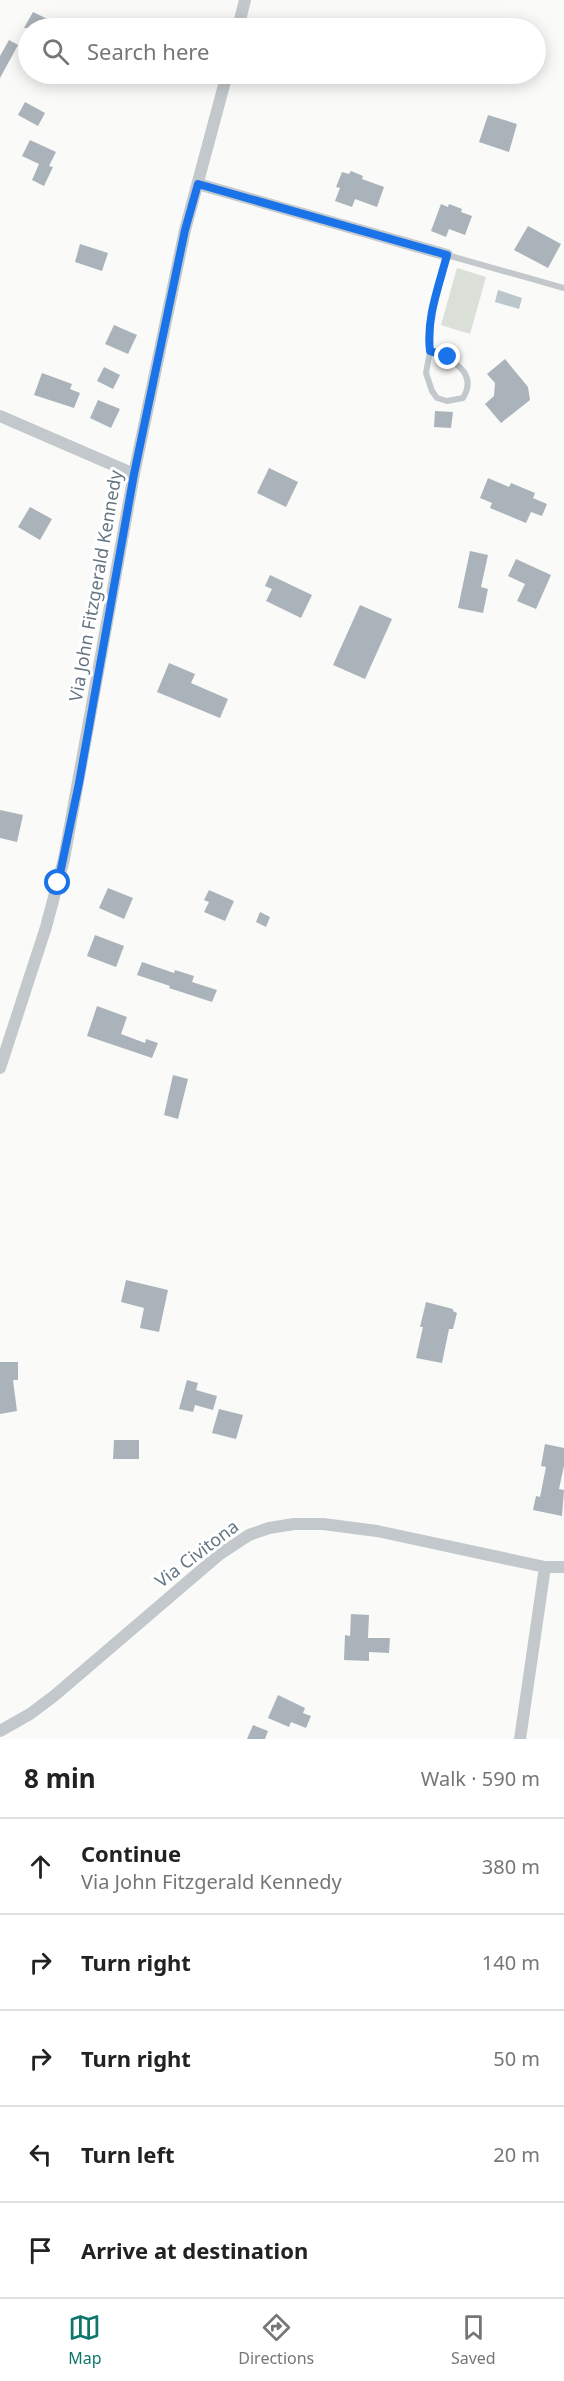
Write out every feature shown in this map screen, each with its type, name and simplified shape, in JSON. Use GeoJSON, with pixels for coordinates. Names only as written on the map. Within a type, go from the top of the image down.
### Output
{"type":"FeatureCollection","features":[{"type":"Feature","properties":{"kind":"street"},"geometry":{"type":"LineString","coordinates":[[240,18],[245,0]]}},
{"type":"Feature","properties":{"kind":"street","name":"Via John Fitzgerald Kennedy"},"geometry":{"type":"LineString","coordinates":[[0,1068],[46,927],[64,859],[134,474],[185,230],[223,84]]}},
{"type":"Feature","properties":{"kind":"street"},"geometry":{"type":"LineString","coordinates":[[198,184],[447,255]]}},
{"type":"Feature","properties":{"kind":"street"},"geometry":{"type":"LineString","coordinates":[[0,416],[134,474]]}},
{"type":"Feature","properties":{"kind":"street","name":"Via Civitona"},"geometry":{"type":"LineString","coordinates":[[0,1731],[46,1702],[220,1554],[249,1535],[269,1528],[294,1524],[345,1526],[545,1567],[564,1567]]}},
{"type":"Feature","properties":{"kind":"street"},"geometry":{"type":"LineString","coordinates":[[520,1739],[545,1567]]}},
{"type":"Feature","properties":{"kind":"lane"},"geometry":{"type":"LineString","coordinates":[[430,351],[451,358],[463,369],[467,389],[463,398],[442,400],[432,391],[426,373],[430,351],[431,317],[447,255],[564,288]]}},
{"type":"Feature","properties":{"kind":"shaded area"},"geometry":{"type":"Polygon","coordinates":[[[457,268],[486,277],[470,334],[441,325],[457,268]]]}},
{"type":"Feature","properties":{"kind":"shaded area"},"geometry":{"type":"Polygon","coordinates":[[[498,290],[522,298],[519,309],[495,302],[498,290]]]}},
{"type":"Feature","properties":{"kind":"building"},"geometry":{"type":"Polygon","coordinates":[[[33,12],[45,18],[30,18],[33,12]]]}},
{"type":"Feature","properties":{"kind":"building"},"geometry":{"type":"Polygon","coordinates":[[[9,40],[18,45],[0,78],[0,56],[9,40]]]}},
{"type":"Feature","properties":{"kind":"building"},"geometry":{"type":"Polygon","coordinates":[[[25,102],[45,113],[38,126],[18,115],[25,102]]]}},
{"type":"Feature","properties":{"kind":"building"},"geometry":{"type":"Polygon","coordinates":[[[488,115],[517,124],[509,152],[479,142],[488,115]]]}},
{"type":"Feature","properties":{"kind":"building"},"geometry":{"type":"Polygon","coordinates":[[[30,140],[56,152],[49,166],[53,167],[44,186],[32,180],[39,164],[22,156],[30,140]]]}},
{"type":"Feature","properties":{"kind":"building"},"geometry":{"type":"Polygon","coordinates":[[[351,171],[363,176],[362,179],[384,187],[377,207],[355,199],[352,207],[335,201],[340,188],[336,187],[342,172],[349,174],[351,171]]]}},
{"type":"Feature","properties":{"kind":"building"},"geometry":{"type":"Polygon","coordinates":[[[441,204],[448,207],[449,204],[462,209],[461,212],[472,216],[465,235],[449,229],[446,237],[431,231],[441,204]]]}},
{"type":"Feature","properties":{"kind":"building"},"geometry":{"type":"Polygon","coordinates":[[[528,226],[561,244],[548,268],[514,250],[528,226]]]}},
{"type":"Feature","properties":{"kind":"building"},"geometry":{"type":"Polygon","coordinates":[[[80,244],[108,253],[102,271],[75,262],[80,244]]]}},
{"type":"Feature","properties":{"kind":"building"},"geometry":{"type":"Polygon","coordinates":[[[114,325],[137,335],[128,354],[105,344],[114,325]]]}},
{"type":"Feature","properties":{"kind":"building"},"geometry":{"type":"Polygon","coordinates":[[[505,359],[528,387],[530,400],[501,423],[485,404],[494,396],[495,383],[487,374],[505,359]]]}},
{"type":"Feature","properties":{"kind":"building"},"geometry":{"type":"Polygon","coordinates":[[[104,367],[120,375],[113,389],[97,381],[104,367]]]}},
{"type":"Feature","properties":{"kind":"building"},"geometry":{"type":"Polygon","coordinates":[[[42,373],[72,384],[70,389],[80,393],[74,408],[34,395],[42,373]]]}},
{"type":"Feature","properties":{"kind":"building"},"geometry":{"type":"Polygon","coordinates":[[[98,400],[120,409],[111,428],[90,418],[98,400]]]}},
{"type":"Feature","properties":{"kind":"building"},"geometry":{"type":"Polygon","coordinates":[[[435,411],[453,412],[451,428],[434,427],[435,411]]]}},
{"type":"Feature","properties":{"kind":"building"},"geometry":{"type":"Polygon","coordinates":[[[269,468],[298,482],[286,507],[257,493],[269,468]]]}},
{"type":"Feature","properties":{"kind":"building"},"geometry":{"type":"Polygon","coordinates":[[[488,478],[509,487],[511,483],[535,493],[533,498],[547,504],[542,516],[531,512],[526,523],[490,508],[492,503],[480,498],[488,478]]]}},
{"type":"Feature","properties":{"kind":"building"},"geometry":{"type":"Polygon","coordinates":[[[30,507],[52,519],[40,540],[18,527],[30,507]]]}},
{"type":"Feature","properties":{"kind":"building"},"geometry":{"type":"Polygon","coordinates":[[[470,551],[488,555],[481,587],[488,589],[483,613],[458,608],[470,551]]]}},
{"type":"Feature","properties":{"kind":"building"},"geometry":{"type":"Polygon","coordinates":[[[516,559],[551,575],[536,609],[517,601],[525,584],[508,576],[516,559]]]}},
{"type":"Feature","properties":{"kind":"building"},"geometry":{"type":"Polygon","coordinates":[[[270,575],[312,595],[301,618],[266,601],[272,589],[265,586],[270,575]]]}},
{"type":"Feature","properties":{"kind":"building"},"geometry":{"type":"Polygon","coordinates":[[[360,605],[392,619],[365,679],[333,665],[360,605]]]}},
{"type":"Feature","properties":{"kind":"building"},"geometry":{"type":"Polygon","coordinates":[[[169,663],[195,674],[191,683],[228,699],[220,718],[157,692],[169,663]]]}},
{"type":"Feature","properties":{"kind":"building"},"geometry":{"type":"Polygon","coordinates":[[[0,810],[23,815],[17,842],[0,838],[0,810]]]}},
{"type":"Feature","properties":{"kind":"building"},"geometry":{"type":"Polygon","coordinates":[[[108,888],[133,898],[124,919],[99,908],[108,888]]]}},
{"type":"Feature","properties":{"kind":"building"},"geometry":{"type":"Polygon","coordinates":[[[209,890],[234,901],[225,921],[204,912],[209,902],[204,900],[209,890]]]}},
{"type":"Feature","properties":{"kind":"building"},"geometry":{"type":"Polygon","coordinates":[[[260,912],[270,917],[266,927],[256,922],[260,912]]]}},
{"type":"Feature","properties":{"kind":"building"},"geometry":{"type":"Polygon","coordinates":[[[95,935],[124,946],[116,967],[87,956],[95,935]]]}},
{"type":"Feature","properties":{"kind":"building"},"geometry":{"type":"Polygon","coordinates":[[[142,962],[174,973],[175,970],[194,976],[192,982],[217,990],[212,1002],[137,975],[142,962]]]}},
{"type":"Feature","properties":{"kind":"building"},"geometry":{"type":"Polygon","coordinates":[[[97,1006],[127,1017],[121,1034],[145,1043],[146,1039],[158,1043],[152,1058],[87,1036],[97,1006]]]}},
{"type":"Feature","properties":{"kind":"building"},"geometry":{"type":"Polygon","coordinates":[[[173,1075],[188,1079],[178,1119],[164,1115],[173,1075]]]}},
{"type":"Feature","properties":{"kind":"building"},"geometry":{"type":"Polygon","coordinates":[[[126,1280],[168,1290],[159,1332],[140,1328],[144,1308],[121,1302],[126,1280]]]}},
{"type":"Feature","properties":{"kind":"building"},"geometry":{"type":"Polygon","coordinates":[[[426,1302],[453,1309],[457,1313],[453,1329],[449,1329],[442,1363],[416,1358],[426,1302]]]}},
{"type":"Feature","properties":{"kind":"building"},"geometry":{"type":"Polygon","coordinates":[[[0,1362],[18,1362],[18,1380],[13,1380],[17,1411],[0,1414],[0,1362]]]}},
{"type":"Feature","properties":{"kind":"building"},"geometry":{"type":"Polygon","coordinates":[[[187,1380],[198,1383],[196,1390],[217,1396],[213,1410],[195,1405],[193,1412],[179,1409],[187,1380]]]}},
{"type":"Feature","properties":{"kind":"building"},"geometry":{"type":"Polygon","coordinates":[[[219,1409],[243,1415],[236,1439],[212,1433],[219,1409]]]}},
{"type":"Feature","properties":{"kind":"building"},"geometry":{"type":"Polygon","coordinates":[[[114,1440],[139,1440],[139,1459],[113,1459],[114,1440]]]}},
{"type":"Feature","properties":{"kind":"building"},"geometry":{"type":"Polygon","coordinates":[[[545,1444],[564,1448],[564,1466],[559,1489],[564,1490],[562,1516],[533,1510],[536,1496],[540,1497],[546,1467],[541,1466],[545,1444]]]}},
{"type":"Feature","properties":{"kind":"building"},"geometry":{"type":"Polygon","coordinates":[[[351,1614],[369,1615],[368,1638],[390,1638],[389,1653],[369,1652],[369,1661],[344,1660],[345,1635],[350,1636],[351,1614]]]}},
{"type":"Feature","properties":{"kind":"building"},"geometry":{"type":"Polygon","coordinates":[[[278,1695],[305,1708],[303,1713],[311,1716],[306,1728],[291,1722],[289,1727],[268,1718],[278,1695]]]}},
{"type":"Feature","properties":{"kind":"building"},"geometry":{"type":"Polygon","coordinates":[[[253,1725],[268,1731],[265,1739],[247,1739],[253,1725]]]}},
{"type":"Feature","properties":{"kind":"route"},"geometry":{"type":"LineString","coordinates":[[58,883],[79,783],[134,474],[185,230],[198,184],[447,255],[431,317],[429,337],[430,351],[448,357]]}}]}
